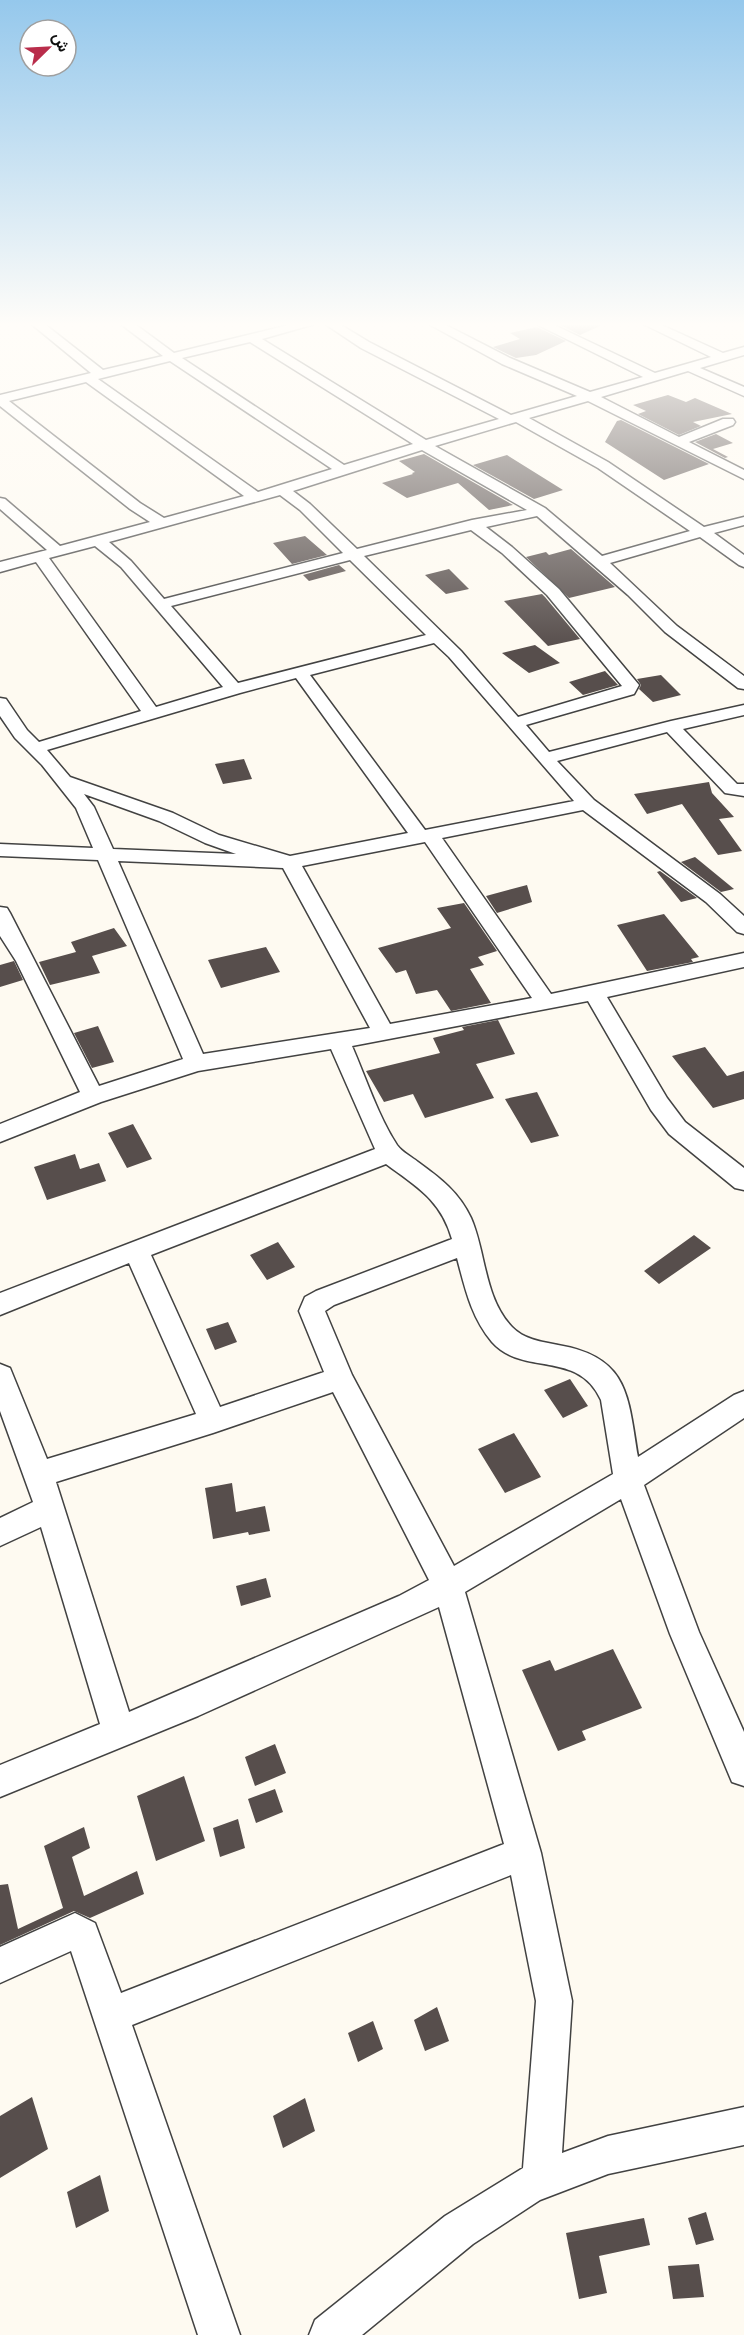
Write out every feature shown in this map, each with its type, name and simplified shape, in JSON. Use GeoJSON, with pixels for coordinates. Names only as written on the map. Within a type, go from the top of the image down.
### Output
{"type":"FeatureCollection","features":[{"type":"Feature","properties":{"kind":"street"},"geometry":{"type":"LineString","coordinates":[[40,431],[135,506],[160,522]]}},
{"type":"Feature","properties":{"kind":"street"},"geometry":{"type":"LineString","coordinates":[[167,431],[255,497]]}},
{"type":"Feature","properties":{"kind":"street"},"geometry":{"type":"LineString","coordinates":[[284,431],[343,470]]}},
{"type":"Feature","properties":{"kind":"street"},"geometry":{"type":"LineString","coordinates":[[402,431],[540,511],[634,592],[671,629],[744,684]]}},
{"type":"Feature","properties":{"kind":"street"},"geometry":{"type":"LineString","coordinates":[[0,567],[282,490],[476,431]]}},
{"type":"Feature","properties":{"kind":"street"},"geometry":{"type":"LineString","coordinates":[[538,431],[603,465],[744,562]]}},
{"type":"Feature","properties":{"kind":"street"},"geometry":{"type":"LineString","coordinates":[[660,431],[744,475]]}},
{"type":"Feature","properties":{"kind":"street"},"geometry":{"type":"LineString","coordinates":[[680,441],[705,431]]}},
{"type":"Feature","properties":{"kind":"street"},"geometry":{"type":"LineString","coordinates":[[282,490],[305,507],[438,637],[587,804],[713,898],[744,927]]}},
{"type":"Feature","properties":{"kind":"street"},"geometry":{"type":"LineString","coordinates":[[0,502],[57,551]]}},
{"type":"Feature","properties":{"kind":"street"},"geometry":{"type":"LineString","coordinates":[[162,604],[472,524],[540,511]]}},
{"type":"Feature","properties":{"kind":"street"},"geometry":{"type":"LineString","coordinates":[[598,562],[744,521]]}},
{"type":"Feature","properties":{"kind":"street"},"geometry":{"type":"LineString","coordinates":[[472,524],[507,550],[553,592],[631,685],[628,690],[515,723]]}},
{"type":"Feature","properties":{"kind":"street"},"geometry":{"type":"LineString","coordinates":[[96,539],[126,564],[234,689]]}},
{"type":"Feature","properties":{"kind":"street"},"geometry":{"type":"LineString","coordinates":[[40,556],[152,714]]}},
{"type":"Feature","properties":{"kind":"street"},"geometry":{"type":"LineString","coordinates":[[36,748],[299,671],[438,637]]}},
{"type":"Feature","properties":{"kind":"street"},"geometry":{"type":"LineString","coordinates":[[299,671],[425,836],[546,1002]]}},
{"type":"Feature","properties":{"kind":"street"},"geometry":{"type":"LineString","coordinates":[[0,703],[21,734],[65,781],[85,807],[196,1063]]}},
{"type":"Feature","properties":{"kind":"street"},"geometry":{"type":"LineString","coordinates":[[545,759],[671,726],[744,710]]}},
{"type":"Feature","properties":{"kind":"street"},"geometry":{"type":"LineString","coordinates":[[671,726],[732,789],[744,790]]}},
{"type":"Feature","properties":{"kind":"street"},"geometry":{"type":"LineString","coordinates":[[65,781],[166,817],[221,842],[290,862],[384,1033]]}},
{"type":"Feature","properties":{"kind":"street"},"geometry":{"type":"LineString","coordinates":[[0,850],[290,862],[587,804]]}},
{"type":"Feature","properties":{"kind":"street"},"geometry":{"type":"LineString","coordinates":[[0,913],[8,932],[27,961],[93,1096]]}},
{"type":"Feature","properties":{"kind":"street"},"geometry":{"type":"LineString","coordinates":[[0,1133],[93,1096],[196,1063],[384,1033],[594,993],[744,960]]}},
{"type":"Feature","properties":{"kind":"street"},"geometry":{"type":"LineString","coordinates":[[594,993],[659,1104],[677,1128],[744,1181]]}},
{"type":"Feature","properties":{"kind":"street"},"geometry":{"type":"LineString","coordinates":[[339,1041],[389,1153],[396,1160],[416,1171],[446,1198],[459,1219],[484,1309],[503,1336],[519,1346],[538,1353],[580,1360],[593,1368],[607,1383],[615,1400],[628,1480],[685,1634],[744,1770]]}},
{"type":"Feature","properties":{"kind":"street"},"geometry":{"type":"LineString","coordinates":[[0,1304],[389,1153]]}},
{"type":"Feature","properties":{"kind":"street"},"geometry":{"type":"LineString","coordinates":[[466,1244],[325,1298],[314,1305],[312,1311],[340,1378],[448,1586],[524,1853],[554,2001],[541,2181]]}},
{"type":"Feature","properties":{"kind":"street"},"geometry":{"type":"LineString","coordinates":[[136,1250],[213,1421]]}},
{"type":"Feature","properties":{"kind":"street"},"geometry":{"type":"LineString","coordinates":[[0,1376],[39,1474],[119,1732]]}},
{"type":"Feature","properties":{"kind":"street"},"geometry":{"type":"LineString","coordinates":[[39,1474],[213,1421],[340,1378]]}},
{"type":"Feature","properties":{"kind":"street"},"geometry":{"type":"LineString","coordinates":[[0,1781],[187,1705],[448,1586],[628,1480],[744,1403]]}},
{"type":"Feature","properties":{"kind":"street"},"geometry":{"type":"LineString","coordinates":[[0,1532],[50,1508]]}},
{"type":"Feature","properties":{"kind":"street"},"geometry":{"type":"LineString","coordinates":[[110,2015],[524,1853]]}},
{"type":"Feature","properties":{"kind":"street"},"geometry":{"type":"LineString","coordinates":[[0,1965],[75,1931],[83,1935],[219,2335]]}},
{"type":"Feature","properties":{"kind":"street"},"geometry":{"type":"LineString","coordinates":[[334,2334],[459,2230],[528,2185],[608,2155],[744,2126]]}},
{"type":"Feature","properties":{"kind":"building"},"geometry":{"type":"Polygon","coordinates":[[[611,431],[643,431],[709,464],[664,480],[605,442],[611,431]]]}},
{"type":"Feature","properties":{"kind":"building"},"geometry":{"type":"Polygon","coordinates":[[[671,431],[689,431],[679,435],[671,431]]]}},
{"type":"Feature","properties":{"kind":"building"},"geometry":{"type":"Polygon","coordinates":[[[716,434],[733,443],[713,449],[728,457],[725,458],[695,442],[716,434]]]}},
{"type":"Feature","properties":{"kind":"building"},"geometry":{"type":"Polygon","coordinates":[[[424,454],[513,505],[489,510],[458,483],[407,498],[382,483],[413,474],[415,472],[399,461],[424,454]]]}},
{"type":"Feature","properties":{"kind":"building"},"geometry":{"type":"Polygon","coordinates":[[[507,455],[563,490],[534,499],[473,465],[507,455]]]}},
{"type":"Feature","properties":{"kind":"building"},"geometry":{"type":"Polygon","coordinates":[[[305,536],[327,555],[292,564],[273,543],[305,536]]]}},
{"type":"Feature","properties":{"kind":"building"},"geometry":{"type":"Polygon","coordinates":[[[571,549],[615,587],[569,598],[526,557],[546,552],[549,555],[571,549]]]}},
{"type":"Feature","properties":{"kind":"building"},"geometry":{"type":"Polygon","coordinates":[[[339,565],[346,571],[309,581],[303,575],[339,565]]]}},
{"type":"Feature","properties":{"kind":"building"},"geometry":{"type":"Polygon","coordinates":[[[449,569],[469,589],[446,594],[425,575],[449,569]]]}},
{"type":"Feature","properties":{"kind":"building"},"geometry":{"type":"Polygon","coordinates":[[[542,594],[580,639],[548,646],[504,601],[542,594]]]}},
{"type":"Feature","properties":{"kind":"building"},"geometry":{"type":"Polygon","coordinates":[[[535,645],[560,663],[529,673],[502,653],[535,645]]]}},
{"type":"Feature","properties":{"kind":"building"},"geometry":{"type":"Polygon","coordinates":[[[605,671],[618,685],[583,695],[569,682],[605,671]]]}},
{"type":"Feature","properties":{"kind":"building"},"geometry":{"type":"Polygon","coordinates":[[[661,675],[681,695],[653,702],[639,689],[641,685],[637,679],[661,675]]]}},
{"type":"Feature","properties":{"kind":"building"},"geometry":{"type":"Polygon","coordinates":[[[244,759],[252,779],[223,784],[215,764],[244,759]]]}},
{"type":"Feature","properties":{"kind":"building"},"geometry":{"type":"Polygon","coordinates":[[[709,782],[712,793],[734,817],[719,819],[742,851],[718,855],[682,804],[647,814],[634,794],[709,782]]]}},
{"type":"Feature","properties":{"kind":"building"},"geometry":{"type":"Polygon","coordinates":[[[695,857],[734,889],[721,892],[681,862],[695,857]]]}},
{"type":"Feature","properties":{"kind":"building"},"geometry":{"type":"Polygon","coordinates":[[[660,871],[697,898],[681,902],[657,872],[660,871]]]}},
{"type":"Feature","properties":{"kind":"building"},"geometry":{"type":"Polygon","coordinates":[[[527,885],[532,902],[497,913],[486,896],[527,885]]]}},
{"type":"Feature","properties":{"kind":"building"},"geometry":{"type":"Polygon","coordinates":[[[464,903],[497,951],[478,957],[484,965],[470,969],[491,1003],[451,1011],[437,990],[416,994],[406,970],[396,973],[378,948],[451,928],[437,908],[464,903]]]}},
{"type":"Feature","properties":{"kind":"building"},"geometry":{"type":"Polygon","coordinates":[[[664,914],[699,957],[691,959],[693,962],[647,971],[617,925],[664,914]]]}},
{"type":"Feature","properties":{"kind":"building"},"geometry":{"type":"Polygon","coordinates":[[[114,928],[127,946],[92,956],[100,973],[50,985],[39,962],[76,952],[71,942],[114,928]]]}},
{"type":"Feature","properties":{"kind":"building"},"geometry":{"type":"Polygon","coordinates":[[[266,947],[280,972],[221,988],[208,960],[266,947]]]}},
{"type":"Feature","properties":{"kind":"building"},"geometry":{"type":"Polygon","coordinates":[[[14,961],[23,980],[0,987],[0,965],[14,961]]]}},
{"type":"Feature","properties":{"kind":"building"},"geometry":{"type":"Polygon","coordinates":[[[498,1020],[515,1054],[476,1064],[494,1098],[425,1118],[413,1094],[384,1102],[366,1071],[440,1053],[433,1038],[464,1030],[462,1027],[498,1020]]]}},
{"type":"Feature","properties":{"kind":"building"},"geometry":{"type":"Polygon","coordinates":[[[98,1026],[114,1062],[92,1068],[74,1033],[98,1026]]]}},
{"type":"Feature","properties":{"kind":"building"},"geometry":{"type":"Polygon","coordinates":[[[705,1047],[727,1076],[744,1071],[744,1099],[713,1108],[672,1056],[705,1047]]]}},
{"type":"Feature","properties":{"kind":"building"},"geometry":{"type":"Polygon","coordinates":[[[537,1092],[559,1136],[531,1143],[505,1099],[537,1092]]]}},
{"type":"Feature","properties":{"kind":"building"},"geometry":{"type":"Polygon","coordinates":[[[133,1124],[152,1159],[127,1168],[108,1133],[133,1124]]]}},
{"type":"Feature","properties":{"kind":"building"},"geometry":{"type":"Polygon","coordinates":[[[75,1154],[80,1169],[99,1163],[106,1181],[47,1200],[34,1167],[75,1154]]]}},
{"type":"Feature","properties":{"kind":"building"},"geometry":{"type":"Polygon","coordinates":[[[694,1235],[711,1248],[659,1284],[644,1271],[694,1235]]]}},
{"type":"Feature","properties":{"kind":"building"},"geometry":{"type":"Polygon","coordinates":[[[278,1242],[295,1267],[267,1280],[250,1255],[278,1242]]]}},
{"type":"Feature","properties":{"kind":"building"},"geometry":{"type":"Polygon","coordinates":[[[228,1322],[237,1342],[215,1350],[206,1329],[228,1322]]]}},
{"type":"Feature","properties":{"kind":"building"},"geometry":{"type":"Polygon","coordinates":[[[570,1379],[588,1406],[563,1418],[544,1390],[570,1379]]]}},
{"type":"Feature","properties":{"kind":"building"},"geometry":{"type":"Polygon","coordinates":[[[514,1433],[541,1477],[505,1493],[478,1449],[514,1433]]]}},
{"type":"Feature","properties":{"kind":"building"},"geometry":{"type":"Polygon","coordinates":[[[232,1483],[236,1512],[265,1506],[270,1531],[249,1535],[248,1532],[213,1539],[205,1488],[232,1483]]]}},
{"type":"Feature","properties":{"kind":"building"},"geometry":{"type":"Polygon","coordinates":[[[266,1578],[271,1597],[241,1606],[236,1586],[266,1578]]]}},
{"type":"Feature","properties":{"kind":"building"},"geometry":{"type":"Polygon","coordinates":[[[613,1649],[642,1708],[582,1731],[586,1740],[558,1751],[522,1670],[550,1660],[555,1671],[613,1649]]]}},
{"type":"Feature","properties":{"kind":"building"},"geometry":{"type":"Polygon","coordinates":[[[275,1744],[286,1773],[255,1786],[245,1757],[275,1744]]]}},
{"type":"Feature","properties":{"kind":"building"},"geometry":{"type":"Polygon","coordinates":[[[184,1776],[205,1841],[156,1861],[137,1796],[184,1776]]]}},
{"type":"Feature","properties":{"kind":"building"},"geometry":{"type":"Polygon","coordinates":[[[275,1789],[283,1812],[256,1823],[248,1799],[275,1789]]]}},
{"type":"Feature","properties":{"kind":"building"},"geometry":{"type":"Polygon","coordinates":[[[238,1819],[245,1848],[220,1857],[213,1828],[238,1819]]]}},
{"type":"Feature","properties":{"kind":"building"},"geometry":{"type":"Polygon","coordinates":[[[84,1827],[90,1848],[72,1857],[84,1896],[137,1871],[144,1894],[90,1918],[74,1911],[0,1945],[0,1885],[8,1884],[18,1929],[63,1908],[44,1846],[84,1827]]]}},
{"type":"Feature","properties":{"kind":"building"},"geometry":{"type":"Polygon","coordinates":[[[437,2007],[449,2041],[425,2051],[414,2020],[437,2007]]]}},
{"type":"Feature","properties":{"kind":"building"},"geometry":{"type":"Polygon","coordinates":[[[373,2021],[383,2049],[358,2062],[348,2033],[373,2021]]]}},
{"type":"Feature","properties":{"kind":"building"},"geometry":{"type":"Polygon","coordinates":[[[32,2097],[48,2149],[0,2178],[0,2116],[32,2097]]]}},
{"type":"Feature","properties":{"kind":"building"},"geometry":{"type":"Polygon","coordinates":[[[305,2098],[315,2131],[283,2148],[273,2116],[305,2098]]]}},
{"type":"Feature","properties":{"kind":"building"},"geometry":{"type":"Polygon","coordinates":[[[100,2175],[109,2211],[76,2228],[67,2192],[100,2175]]]}},
{"type":"Feature","properties":{"kind":"building"},"geometry":{"type":"Polygon","coordinates":[[[706,2212],[714,2240],[696,2245],[688,2218],[706,2212]]]}},
{"type":"Feature","properties":{"kind":"building"},"geometry":{"type":"Polygon","coordinates":[[[644,2218],[650,2245],[599,2256],[607,2293],[579,2299],[566,2233],[644,2218]]]}},
{"type":"Feature","properties":{"kind":"building"},"geometry":{"type":"Polygon","coordinates":[[[699,2264],[704,2297],[673,2299],[668,2266],[699,2264]]]}}]}
